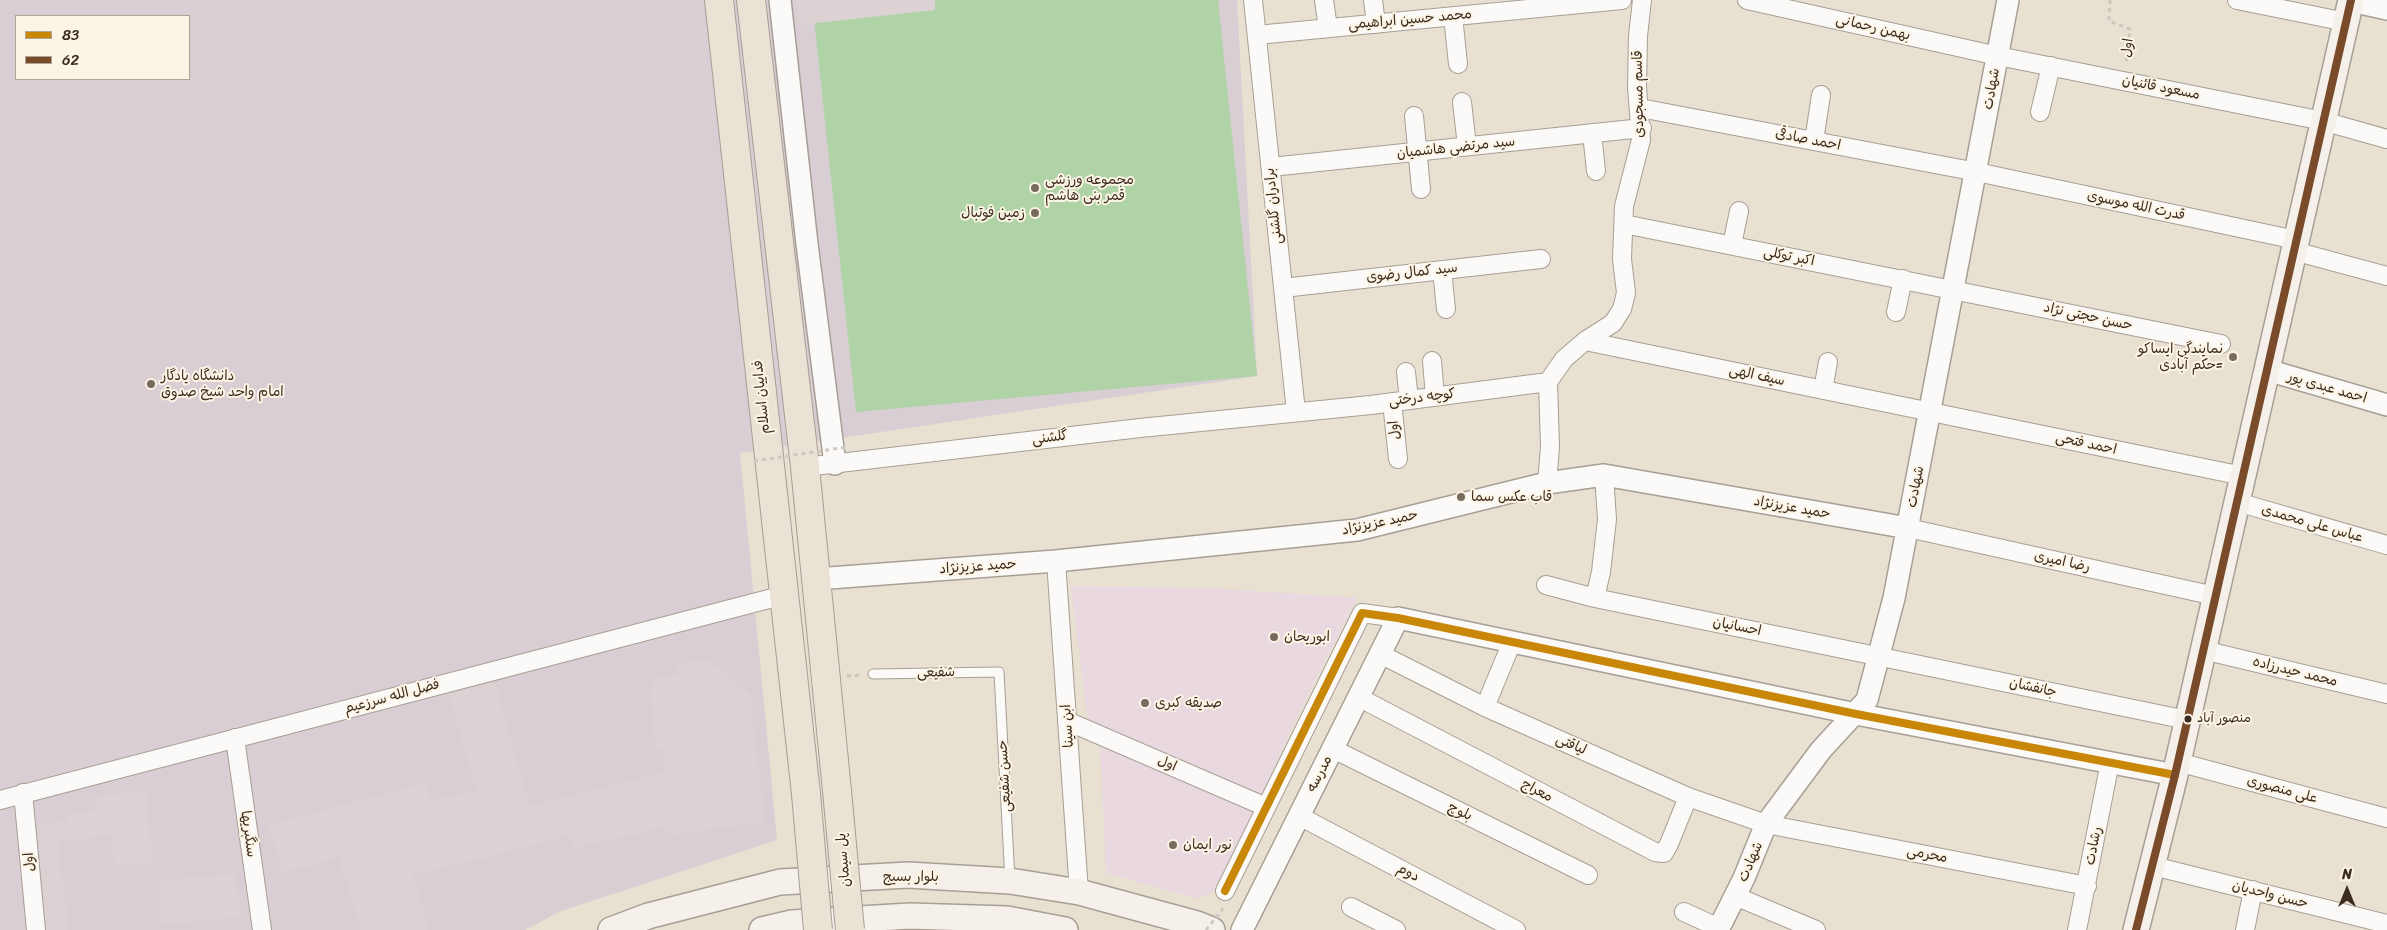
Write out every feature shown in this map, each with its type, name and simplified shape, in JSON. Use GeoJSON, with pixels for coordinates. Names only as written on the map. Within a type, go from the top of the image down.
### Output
{"type":"FeatureCollection","features":[{"type":"Feature","properties":{"kind":"main road","name":"فداییان اسلام"},"geometry":{"type":"LineString","coordinates":[[719,0],[806,794],[818,930]]}},
{"type":"Feature","properties":{"kind":"main road"},"geometry":{"type":"LineString","coordinates":[[751,0],[805,467],[816,579]]}},
{"type":"Feature","properties":{"kind":"main road"},"geometry":{"type":"LineString","coordinates":[[2137,930],[2204,650],[2349,8]]}},
{"type":"Feature","properties":{"kind":"main road","name":"پل سیمان"},"geometry":{"type":"LineString","coordinates":[[816,579],[850,930]]}},
{"type":"Feature","properties":{"kind":"main road","name":"بلوار بسیج"},"geometry":{"type":"LineString","coordinates":[[611,930],[648,916],[780,882],[908,875],[1010,880],[1079,892],[1197,924],[1212,930]]}},
{"type":"Feature","properties":{"kind":"main road"},"geometry":{"type":"LineString","coordinates":[[762,930],[792,923],[910,916],[1006,920],[1065,930]]}},
{"type":"Feature","properties":{"kind":"street"},"geometry":{"type":"LineString","coordinates":[[780,0],[807,244],[841,456]]}},
{"type":"Feature","properties":{"kind":"street","name":"برادران گلشنی"},"geometry":{"type":"LineString","coordinates":[[1253,0],[1296,412]]}},
{"type":"Feature","properties":{"kind":"street"},"geometry":{"type":"LineString","coordinates":[[1324,0],[1328,28]]}},
{"type":"Feature","properties":{"kind":"street"},"geometry":{"type":"LineString","coordinates":[[1373,0],[1376,24]]}},
{"type":"Feature","properties":{"kind":"street","name":"محمد حسین ابراهیمی"},"geometry":{"type":"LineString","coordinates":[[1257,35],[1622,0]]}},
{"type":"Feature","properties":{"kind":"street","name":"قاسم مسجودی"},"geometry":{"type":"LineString","coordinates":[[1548,382],[1564,360],[1585,341],[1613,323],[1622,309],[1626,293],[1622,259],[1624,206],[1638,154],[1642,128],[1637,87],[1638,36],[1642,0]]}},
{"type":"Feature","properties":{"kind":"street","name":"بهمن رحمانی"},"geometry":{"type":"LineString","coordinates":[[1747,0],[1998,56]]}},
{"type":"Feature","properties":{"kind":"street","name":"شهادت"},"geometry":{"type":"LineString","coordinates":[[1718,929],[1735,896],[1766,824],[1821,750],[1867,700],[1894,598],[1977,172],[2008,0]]}},
{"type":"Feature","properties":{"kind":"street"},"geometry":{"type":"LineString","coordinates":[[2237,0],[2387,9]]}},
{"type":"Feature","properties":{"kind":"street"},"geometry":{"type":"LineString","coordinates":[[1453,16],[1458,64]]}},
{"type":"Feature","properties":{"kind":"street","name":"مسعود قائنیان"},"geometry":{"type":"LineString","coordinates":[[1998,56],[2323,121],[2387,139]]}},
{"type":"Feature","properties":{"kind":"street"},"geometry":{"type":"LineString","coordinates":[[2040,112],[2051,66]]}},
{"type":"Feature","properties":{"kind":"street"},"geometry":{"type":"LineString","coordinates":[[1814,141],[1821,95]]}},
{"type":"Feature","properties":{"kind":"street"},"geometry":{"type":"LineString","coordinates":[[1462,102],[1467,146]]}},
{"type":"Feature","properties":{"kind":"street","name":"احمد صادقی"},"geometry":{"type":"LineString","coordinates":[[1640,108],[1977,172]]}},
{"type":"Feature","properties":{"kind":"street"},"geometry":{"type":"LineString","coordinates":[[1414,116],[1422,189]]}},
{"type":"Feature","properties":{"kind":"street","name":"سید مرتضی هاشمیان"},"geometry":{"type":"LineString","coordinates":[[1270,167],[1642,128]]}},
{"type":"Feature","properties":{"kind":"street"},"geometry":{"type":"LineString","coordinates":[[1592,133],[1596,171]]}},
{"type":"Feature","properties":{"kind":"street","name":"قدرت الله موسوی"},"geometry":{"type":"LineString","coordinates":[[1977,172],[2295,246],[2387,276]]}},
{"type":"Feature","properties":{"kind":"street"},"geometry":{"type":"LineString","coordinates":[[1732,245],[1739,211]]}},
{"type":"Feature","properties":{"kind":"street","name":"اکبر توکلی"},"geometry":{"type":"LineString","coordinates":[[1624,224],[1954,290]]}},
{"type":"Feature","properties":{"kind":"street","name":"سید کمال رضوی"},"geometry":{"type":"LineString","coordinates":[[1283,288],[1541,259]]}},
{"type":"Feature","properties":{"kind":"street"},"geometry":{"type":"LineString","coordinates":[[1442,270],[1446,308]]}},
{"type":"Feature","properties":{"kind":"street"},"geometry":{"type":"LineString","coordinates":[[1896,312],[1902,279]]}},
{"type":"Feature","properties":{"kind":"street","name":"حسن حجتی نژاد"},"geometry":{"type":"LineString","coordinates":[[1954,290],[2221,344]]}},
{"type":"Feature","properties":{"kind":"street","name":"سیف الهی"},"geometry":{"type":"LineString","coordinates":[[1585,341],[1930,412]]}},
{"type":"Feature","properties":{"kind":"street"},"geometry":{"type":"LineString","coordinates":[[1432,361],[1435,397]]}},
{"type":"Feature","properties":{"kind":"street"},"geometry":{"type":"LineString","coordinates":[[1823,390],[1828,362]]}},
{"type":"Feature","properties":{"kind":"street","name":"احمد عبدی پور"},"geometry":{"type":"LineString","coordinates":[[2267,370],[2387,405]]}},
{"type":"Feature","properties":{"kind":"street"},"geometry":{"type":"LineString","coordinates":[[1406,372],[1410,400]]}},
{"type":"Feature","properties":{"kind":"street"},"geometry":{"type":"LineString","coordinates":[[1547,483],[1550,447],[1548,382]]}},
{"type":"Feature","properties":{"kind":"street","name":"کوچه درختی"},"geometry":{"type":"LineString","coordinates":[[1296,412],[1410,400],[1548,382]]}},
{"type":"Feature","properties":{"kind":"street","name":"اول"},"geometry":{"type":"LineString","coordinates":[[1392,402],[1398,459]]}},
{"type":"Feature","properties":{"kind":"street","name":"گلشنی"},"geometry":{"type":"LineString","coordinates":[[805,467],[841,456],[1296,412]]}},
{"type":"Feature","properties":{"kind":"street","name":"احمد فتحی"},"geometry":{"type":"LineString","coordinates":[[1930,412],[2243,476]]}},
{"type":"Feature","properties":{"kind":"street"},"geometry":{"type":"LineString","coordinates":[[1595,598],[1601,572],[1607,519],[1604,475]]}},
{"type":"Feature","properties":{"kind":"street","name":"حمید عزیزنژاد"},"geometry":{"type":"LineString","coordinates":[[816,579],[1056,561],[1357,530],[1547,483],[1604,475],[1908,528]]}},
{"type":"Feature","properties":{"kind":"street","name":"عباس علی محمدی"},"geometry":{"type":"LineString","coordinates":[[2237,502],[2387,545]]}},
{"type":"Feature","properties":{"kind":"street","name":"رضا امیری"},"geometry":{"type":"LineString","coordinates":[[1908,528],[2216,596]]}},
{"type":"Feature","properties":{"kind":"street","name":"ابن سینا"},"geometry":{"type":"LineString","coordinates":[[1056,561],[1079,892]]}},
{"type":"Feature","properties":{"kind":"street","name":"احسانیان"},"geometry":{"type":"LineString","coordinates":[[1546,585],[1595,598],[1880,656]]}},
{"type":"Feature","properties":{"kind":"street","name":"فضل الله سرزعیم"},"geometry":{"type":"LineString","coordinates":[[0,800],[784,595]]}},
{"type":"Feature","properties":{"kind":"street"},"geometry":{"type":"LineString","coordinates":[[1226,898],[1266,807],[1362,613],[1398,618],[1856,714],[2110,762],[2176,769]]}},
{"type":"Feature","properties":{"kind":"street","name":"مدرسه"},"geometry":{"type":"LineString","coordinates":[[1242,930],[1398,618]]}},
{"type":"Feature","properties":{"kind":"street"},"geometry":{"type":"LineString","coordinates":[[1485,707],[1512,642]]}},
{"type":"Feature","properties":{"kind":"street","name":"محمد حیدرزاده"},"geometry":{"type":"LineString","coordinates":[[2204,650],[2387,694]]}},
{"type":"Feature","properties":{"kind":"street","name":"لیاقتی"},"geometry":{"type":"LineString","coordinates":[[1380,654],[1485,707],[1688,797],[1766,824]]}},
{"type":"Feature","properties":{"kind":"street","name":"جانفشان"},"geometry":{"type":"LineString","coordinates":[[1880,656],[2187,720]]}},
{"type":"Feature","properties":{"kind":"street","name":"معراج"},"geometry":{"type":"LineString","coordinates":[[1358,698],[1655,852],[1664,853],[1688,797]]}},
{"type":"Feature","properties":{"kind":"street","name":"اول"},"geometry":{"type":"LineString","coordinates":[[1067,721],[1266,807]]}},
{"type":"Feature","properties":{"kind":"street","name":"سنگبریها"},"geometry":{"type":"LineString","coordinates":[[234,738],[260,930]]}},
{"type":"Feature","properties":{"kind":"street","name":"بلوچ"},"geometry":{"type":"LineString","coordinates":[[1333,749],[1588,875]]}},
{"type":"Feature","properties":{"kind":"street","name":"رشادت"},"geometry":{"type":"LineString","coordinates":[[2077,930],[2110,762]]}},
{"type":"Feature","properties":{"kind":"street","name":"علی منصوری"},"geometry":{"type":"LineString","coordinates":[[2176,769],[2387,818]]}},
{"type":"Feature","properties":{"kind":"street","name":"اول"},"geometry":{"type":"LineString","coordinates":[[23,793],[36,930]]}},
{"type":"Feature","properties":{"kind":"street","name":"دوم"},"geometry":{"type":"LineString","coordinates":[[1299,816],[1516,930]]}},
{"type":"Feature","properties":{"kind":"street","name":"محرمی"},"geometry":{"type":"LineString","coordinates":[[1766,824],[2086,886]]}},
{"type":"Feature","properties":{"kind":"street","name":"حسن واحدیان"},"geometry":{"type":"LineString","coordinates":[[2153,866],[2253,890],[2365,925],[2387,924]]}},
{"type":"Feature","properties":{"kind":"street"},"geometry":{"type":"LineString","coordinates":[[2245,930],[2253,890]]}},
{"type":"Feature","properties":{"kind":"street"},"geometry":{"type":"LineString","coordinates":[[1735,896],[1816,930]]}},
{"type":"Feature","properties":{"kind":"street"},"geometry":{"type":"LineString","coordinates":[[1351,907],[1396,930]]}},
{"type":"Feature","properties":{"kind":"street"},"geometry":{"type":"LineString","coordinates":[[1684,912],[1718,929]]}},
{"type":"Feature","properties":{"kind":"lane","name":"شفیعی"},"geometry":{"type":"LineString","coordinates":[[873,674],[999,672]]}},
{"type":"Feature","properties":{"kind":"lane","name":"حسن شفیعی"},"geometry":{"type":"LineString","coordinates":[[999,672],[1010,880]]}},
{"type":"Feature","properties":{"kind":"path","name":"اول"},"geometry":{"type":"LineString","coordinates":[[2110,0],[2109,22],[2130,29],[2124,81]]}},
{"type":"Feature","properties":{"kind":"path"},"geometry":{"type":"LineString","coordinates":[[754,461],[841,456]]}},
{"type":"Feature","properties":{"kind":"path"},"geometry":{"type":"LineString","coordinates":[[1206,930],[1226,898]]}},
{"type":"Feature","properties":{"kind":"shaded area"},"geometry":{"type":"Polygon","coordinates":[[[0,0],[1237,0],[1257,376],[740,453],[777,840],[561,911],[525,930],[0,930],[0,0]]]}},
{"type":"Feature","properties":{"kind":"shaded area"},"geometry":{"type":"Polygon","coordinates":[[[1071,586],[1207,588],[1357,598],[1298,714],[1252,816],[1225,887],[1197,899],[1106,873],[1100,741],[1089,730],[1071,586]]]}},
{"type":"Feature","properties":{"kind":"green space","name":"مجموعه ورزشی قمر بنی هاشم"},"geometry":{"type":"Polygon","coordinates":[[[812,0],[1218,0],[1257,376],[856,412],[812,0]]]}},
{"type":"Feature","properties":{"kind":"building"},"geometry":{"type":"Polygon","coordinates":[[[795,0],[935,0],[935,10],[798,25],[795,0]]]}},
{"type":"Feature","properties":{"kind":"building"},"geometry":{"type":"Polygon","coordinates":[[[708,660],[750,694],[765,822],[674,835],[661,828],[572,849],[569,835],[494,856],[413,875],[429,930],[361,930],[339,858],[282,873],[269,825],[424,783],[431,800],[476,791],[449,695],[495,682],[530,806],[666,772],[663,751],[656,749],[649,693],[652,692],[651,684],[654,683],[653,678],[677,675],[676,663],[708,660]]]}},
{"type":"Feature","properties":{"kind":"building"},"geometry":{"type":"Polygon","coordinates":[[[146,790],[153,863],[114,866],[111,835],[58,843],[69,930],[46,930],[37,825],[67,821],[67,814],[97,810],[97,796],[146,790]]]}},
{"type":"Feature","properties":{"kind":"building"},"geometry":{"type":"Polygon","coordinates":[[[236,873],[241,917],[162,925],[158,881],[236,873]]]}},
{"type":"Feature","properties":{"kind":"transit line","name":"62"},"geometry":{"type":"LineString","coordinates":[[2136,930],[2175,775],[2351,0]]}},
{"type":"Feature","properties":{"kind":"transit line","name":"83"},"geometry":{"type":"LineString","coordinates":[[1225,891],[1362,613],[1398,618],[1856,714],[2175,775]]}},
{"type":"Feature","properties":{"kind":"place","name":"مجموعه ورزشی قمر بنی هاشم"},"geometry":{"type":"Point","coordinates":[1035,188]}},
{"type":"Feature","properties":{"kind":"place","name":"زمین فوتبال"},"geometry":{"type":"Point","coordinates":[1035,213]}},
{"type":"Feature","properties":{"kind":"place","name":"نمایندگی ایساکو حکم آبادی="},"geometry":{"type":"Point","coordinates":[2233,357]}},
{"type":"Feature","properties":{"kind":"place","name":"دانشگاه یادگار امام واحد شیخ صدوق"},"geometry":{"type":"Point","coordinates":[151,384]}},
{"type":"Feature","properties":{"kind":"place","name":"قاب عکس سما"},"geometry":{"type":"Point","coordinates":[1461,497]}},
{"type":"Feature","properties":{"kind":"place","name":"ابوریحان"},"geometry":{"type":"Point","coordinates":[1274,637]}},
{"type":"Feature","properties":{"kind":"place","name":"صدیقه کبری"},"geometry":{"type":"Point","coordinates":[1145,703]}},
{"type":"Feature","properties":{"kind":"place","name":"منصور آباد"},"geometry":{"type":"Point","coordinates":[2188,719]}},
{"type":"Feature","properties":{"kind":"place","name":"نور ایمان"},"geometry":{"type":"Point","coordinates":[1173,845]}}]}
